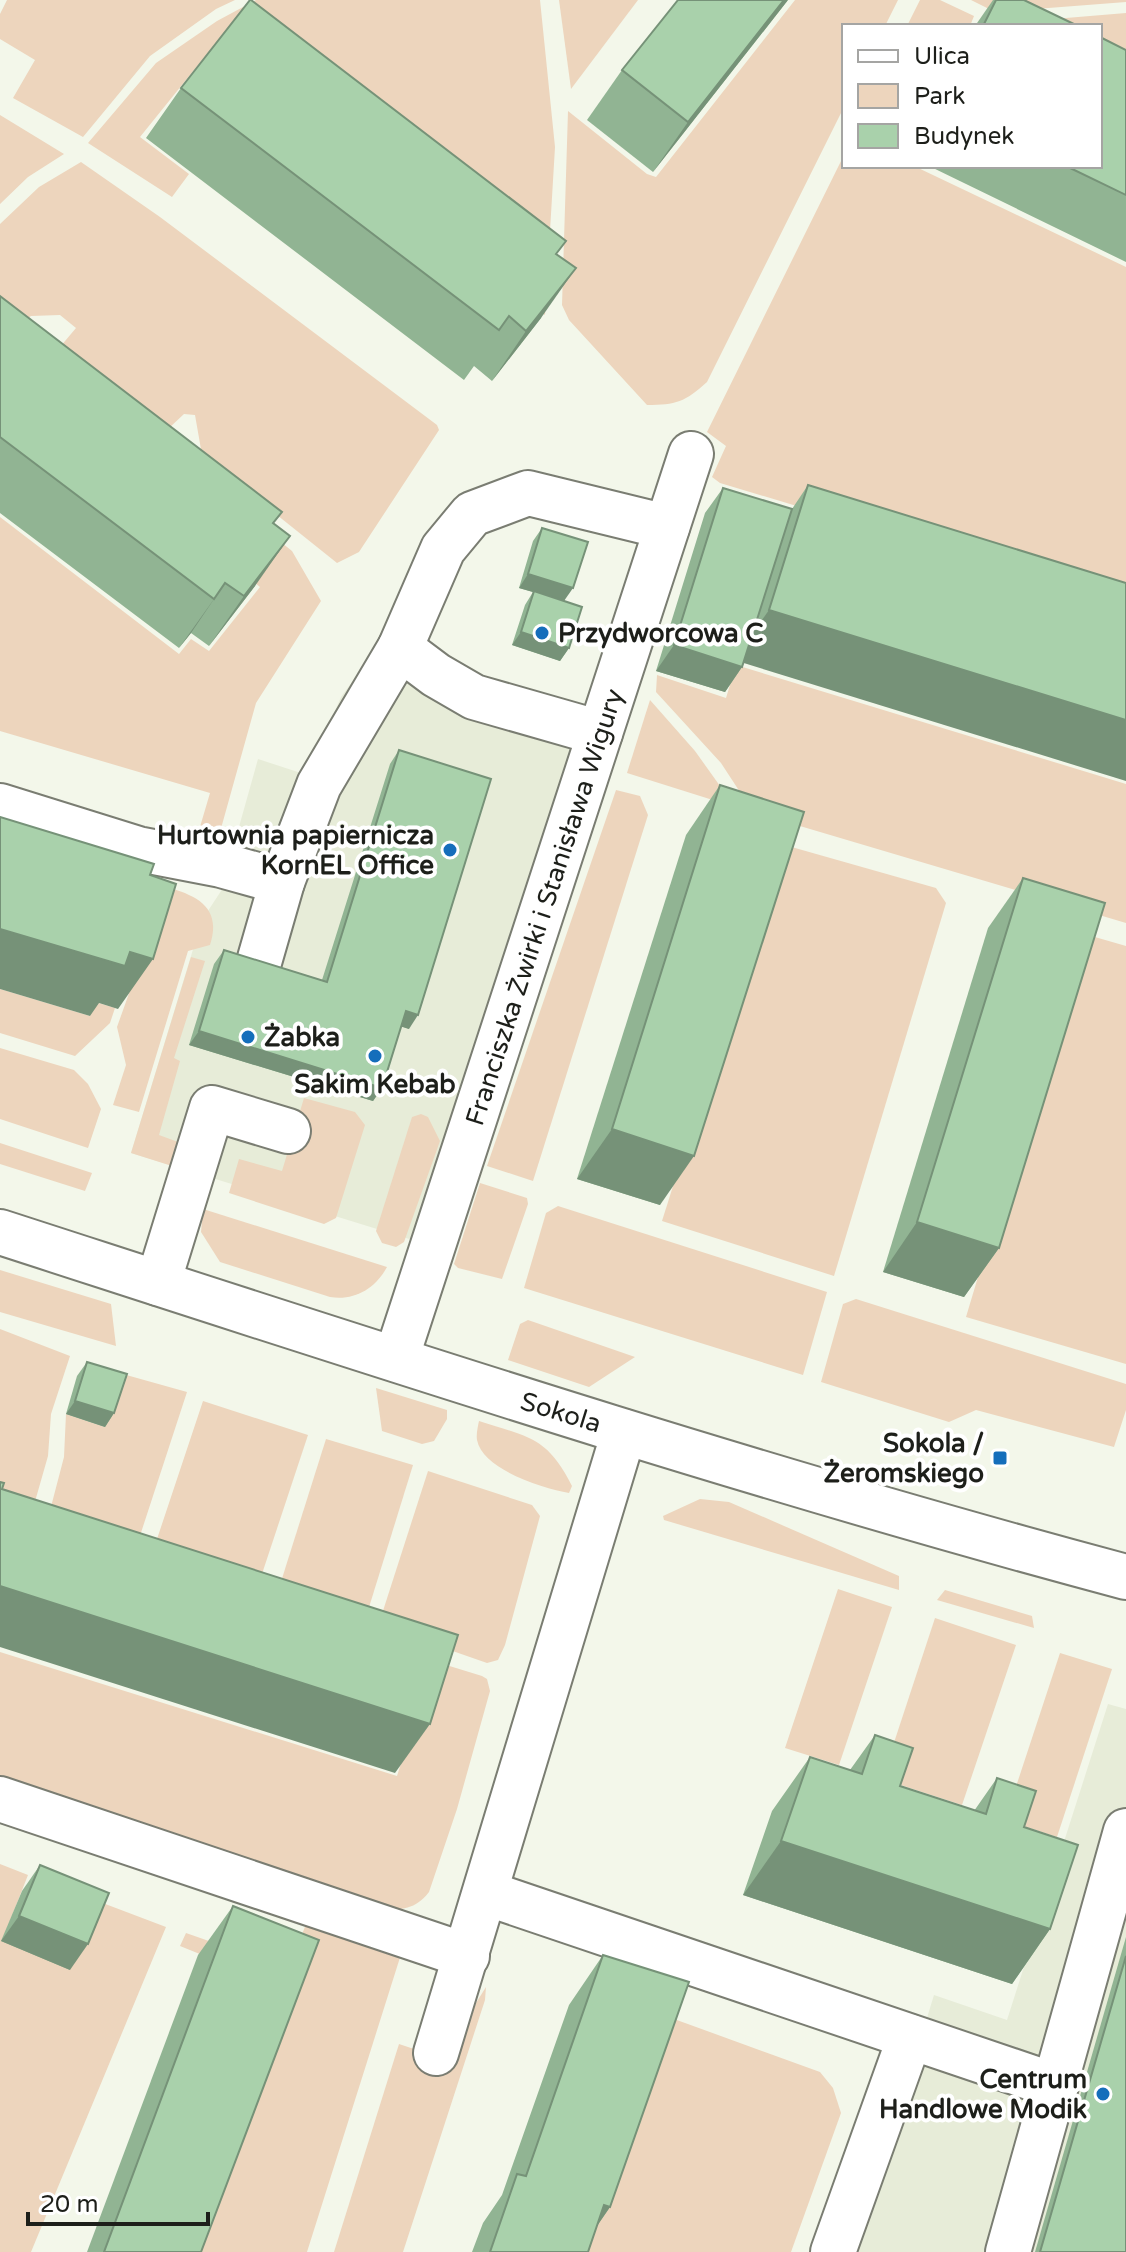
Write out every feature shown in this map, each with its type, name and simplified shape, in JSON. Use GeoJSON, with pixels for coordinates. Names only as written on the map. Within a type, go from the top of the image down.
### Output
{"type":"FeatureCollection","features":[{"type":"Feature","properties":{"kind":"street","name":"Franciszka Żwirki i Stanisława Wigury"},"geometry":{"type":"LineString","coordinates":[[396,1359],[691,454]]}},
{"type":"Feature","properties":{"kind":"street"},"geometry":{"type":"LineString","coordinates":[[257,969],[282,882],[319,785],[400,648],[443,549],[472,514],[528,493],[667,527]]}},
{"type":"Feature","properties":{"kind":"street"},"geometry":{"type":"LineString","coordinates":[[400,648],[436,675],[474,697],[600,733]]}},
{"type":"Feature","properties":{"kind":"street"},"geometry":{"type":"LineString","coordinates":[[0,806],[138,849],[221,865],[282,882]]}},
{"type":"Feature","properties":{"kind":"street"},"geometry":{"type":"LineString","coordinates":[[158,1283],[212,1108],[288,1131]]}},
{"type":"Feature","properties":{"kind":"street","name":"Sokola"},"geometry":{"type":"LineString","coordinates":[[0,1232],[624,1432],[965,1534],[1126,1577]]}},
{"type":"Feature","properties":{"kind":"street"},"geometry":{"type":"LineString","coordinates":[[436,2053],[486,1893],[544,1687],[624,1432]]}},
{"type":"Feature","properties":{"kind":"street"},"geometry":{"type":"LineString","coordinates":[[0,1799],[467,1956]]}},
{"type":"Feature","properties":{"kind":"street"},"geometry":{"type":"LineString","coordinates":[[1008,2252],[1126,1831]]}},
{"type":"Feature","properties":{"kind":"street"},"geometry":{"type":"LineString","coordinates":[[486,1893],[1056,2086]]}},
{"type":"Feature","properties":{"kind":"street"},"geometry":{"type":"LineString","coordinates":[[833,2252],[910,2037]]}},
{"type":"Feature","properties":{"kind":"shaded area"},"geometry":{"type":"Polygon","coordinates":[[[383,639],[596,742],[432,1246],[131,1153],[202,920],[221,891],[258,759],[307,775],[341,697],[383,639]]]}},
{"type":"Feature","properties":{"kind":"shaded area"},"geometry":{"type":"Polygon","coordinates":[[[1108,1704],[1126,1709],[1126,2252],[855,2252],[934,1995],[1007,2020],[1108,1704]]]}},
{"type":"Feature","properties":{"kind":"green space"},"geometry":{"type":"Polygon","coordinates":[[[7,0],[235,0],[216,9],[150,56],[83,137],[13,98],[35,60],[0,39],[0,14],[7,0]]]}},
{"type":"Feature","properties":{"kind":"green space"},"geometry":{"type":"Polygon","coordinates":[[[256,0],[540,0],[555,147],[545,315],[215,44],[140,137],[189,174],[172,197],[88,143],[156,63],[217,21],[256,0]]]}},
{"type":"Feature","properties":{"kind":"green space"},"geometry":{"type":"Polygon","coordinates":[[[559,0],[638,0],[571,89],[559,0]]]}},
{"type":"Feature","properties":{"kind":"green space"},"geometry":{"type":"Polygon","coordinates":[[[795,0],[898,0],[886,24],[842,24],[842,111],[707,382],[680,401],[647,405],[569,320],[562,305],[568,111],[647,174],[656,177],[795,0]]]}},
{"type":"Feature","properties":{"kind":"green space"},"geometry":{"type":"Polygon","coordinates":[[[920,0],[940,0],[974,16],[971,24],[908,24],[920,0]]]}},
{"type":"Feature","properties":{"kind":"green space"},"geometry":{"type":"Polygon","coordinates":[[[971,0],[1126,0],[1126,2],[995,12],[971,0]]]}},
{"type":"Feature","properties":{"kind":"green space"},"geometry":{"type":"Polygon","coordinates":[[[1126,13],[1126,51],[1102,58],[1102,24],[1030,24],[1030,21],[1126,13]]]}},
{"type":"Feature","properties":{"kind":"green space"},"geometry":{"type":"Polygon","coordinates":[[[0,115],[64,154],[28,177],[0,204],[0,115]]]}},
{"type":"Feature","properties":{"kind":"green space"},"geometry":{"type":"Polygon","coordinates":[[[842,159],[842,168],[918,168],[1126,267],[1126,605],[720,483],[712,477],[726,446],[707,432],[842,159]]]}},
{"type":"Feature","properties":{"kind":"green space"},"geometry":{"type":"Polygon","coordinates":[[[81,162],[160,217],[437,425],[439,430],[359,552],[337,563],[202,455],[195,415],[184,414],[168,429],[60,347],[76,328],[60,315],[31,316],[21,323],[0,302],[0,224],[39,187],[81,162]]]}},
{"type":"Feature","properties":{"kind":"green space"},"geometry":{"type":"Polygon","coordinates":[[[247,515],[292,551],[321,601],[256,703],[220,832],[197,837],[210,793],[0,731],[0,517],[179,654],[191,639],[209,651],[260,587],[242,572],[247,515]]]}},
{"type":"Feature","properties":{"kind":"green space"},"geometry":{"type":"Polygon","coordinates":[[[736,665],[1126,784],[1126,923],[753,812],[721,763],[656,692],[657,675],[726,698],[736,665]]]}},
{"type":"Feature","properties":{"kind":"green space"},"geometry":{"type":"Polygon","coordinates":[[[650,700],[695,751],[735,807],[627,773],[650,700]]]}},
{"type":"Feature","properties":{"kind":"green space"},"geometry":{"type":"Polygon","coordinates":[[[616,790],[640,796],[648,815],[533,1181],[487,1166],[616,790]]]}},
{"type":"Feature","properties":{"kind":"green space"},"geometry":{"type":"Polygon","coordinates":[[[781,844],[936,888],[946,903],[834,1276],[662,1221],[781,844]]]}},
{"type":"Feature","properties":{"kind":"green space"},"geometry":{"type":"Polygon","coordinates":[[[167,887],[205,906],[213,922],[213,932],[210,945],[188,951],[139,1112],[113,1105],[126,1065],[117,1027],[167,887]]]}},
{"type":"Feature","properties":{"kind":"green space"},"geometry":{"type":"Polygon","coordinates":[[[1081,933],[1126,946],[1126,1364],[966,1317],[1081,933]]]}},
{"type":"Feature","properties":{"kind":"green space"},"geometry":{"type":"Polygon","coordinates":[[[191,957],[205,961],[174,1058],[180,1061],[159,1135],[178,1142],[172,1166],[131,1153],[191,957]]]}},
{"type":"Feature","properties":{"kind":"green space"},"geometry":{"type":"Polygon","coordinates":[[[0,989],[90,1016],[95,1002],[115,1008],[110,1023],[75,1056],[0,1033],[0,989]]]}},
{"type":"Feature","properties":{"kind":"green space"},"geometry":{"type":"Polygon","coordinates":[[[0,1048],[74,1070],[88,1084],[101,1109],[88,1148],[0,1119],[0,1048]]]}},
{"type":"Feature","properties":{"kind":"green space"},"geometry":{"type":"Polygon","coordinates":[[[304,1098],[355,1112],[365,1125],[336,1218],[324,1224],[229,1193],[239,1159],[282,1171],[304,1098]]]}},
{"type":"Feature","properties":{"kind":"green space"},"geometry":{"type":"Polygon","coordinates":[[[421,1114],[428,1117],[440,1141],[404,1242],[396,1247],[382,1243],[376,1231],[412,1117],[421,1114]]]}},
{"type":"Feature","properties":{"kind":"green space"},"geometry":{"type":"Polygon","coordinates":[[[0,1143],[92,1173],[85,1191],[0,1164],[0,1143]]]}},
{"type":"Feature","properties":{"kind":"green space"},"geometry":{"type":"Polygon","coordinates":[[[480,1183],[527,1198],[528,1204],[502,1279],[458,1268],[454,1264],[480,1183]]]}},
{"type":"Feature","properties":{"kind":"green space"},"geometry":{"type":"Polygon","coordinates":[[[558,1206],[827,1292],[803,1375],[524,1288],[546,1213],[558,1206]]]}},
{"type":"Feature","properties":{"kind":"green space"},"geometry":{"type":"Polygon","coordinates":[[[203,1209],[387,1267],[376,1282],[363,1292],[347,1297],[330,1297],[220,1262],[201,1232],[203,1209]]]}},
{"type":"Feature","properties":{"kind":"green space"},"geometry":{"type":"Polygon","coordinates":[[[0,1270],[111,1304],[116,1346],[0,1312],[0,1270]]]}},
{"type":"Feature","properties":{"kind":"green space"},"geometry":{"type":"Polygon","coordinates":[[[856,1299],[1126,1384],[1126,1410],[1114,1447],[976,1410],[949,1422],[821,1382],[843,1304],[856,1299]]]}},
{"type":"Feature","properties":{"kind":"green space"},"geometry":{"type":"Polygon","coordinates":[[[528,1320],[635,1357],[589,1387],[508,1360],[520,1324],[528,1320]]]}},
{"type":"Feature","properties":{"kind":"green space"},"geometry":{"type":"Polygon","coordinates":[[[0,1329],[70,1356],[51,1414],[48,1456],[32,1512],[0,1510],[0,1329]]]}},
{"type":"Feature","properties":{"kind":"green space"},"geometry":{"type":"Polygon","coordinates":[[[112,1371],[187,1392],[135,1551],[47,1522],[64,1457],[66,1414],[105,1427],[112,1371]]]}},
{"type":"Feature","properties":{"kind":"green space"},"geometry":{"type":"Polygon","coordinates":[[[376,1388],[447,1410],[447,1419],[434,1441],[422,1444],[382,1431],[376,1388]]]}},
{"type":"Feature","properties":{"kind":"green space"},"geometry":{"type":"Polygon","coordinates":[[[203,1401],[308,1435],[257,1589],[152,1554],[203,1401]]]}},
{"type":"Feature","properties":{"kind":"green space"},"geometry":{"type":"Polygon","coordinates":[[[479,1421],[523,1435],[545,1448],[572,1486],[569,1493],[530,1482],[490,1460],[477,1440],[479,1421]]]}},
{"type":"Feature","properties":{"kind":"green space"},"geometry":{"type":"Polygon","coordinates":[[[326,1439],[413,1465],[366,1617],[279,1588],[326,1439]]]}},
{"type":"Feature","properties":{"kind":"green space"},"geometry":{"type":"Polygon","coordinates":[[[428,1471],[532,1505],[540,1516],[505,1645],[498,1660],[487,1663],[381,1626],[381,1617],[428,1471]]]}},
{"type":"Feature","properties":{"kind":"green space"},"geometry":{"type":"Polygon","coordinates":[[[700,1499],[729,1502],[899,1576],[899,1590],[664,1520],[663,1516],[700,1499]]]}},
{"type":"Feature","properties":{"kind":"green space"},"geometry":{"type":"Polygon","coordinates":[[[838,1589],[892,1607],[839,1765],[785,1748],[838,1589]]]}},
{"type":"Feature","properties":{"kind":"green space"},"geometry":{"type":"Polygon","coordinates":[[[945,1590],[1032,1616],[1034,1628],[937,1600],[945,1590]]]}},
{"type":"Feature","properties":{"kind":"green space"},"geometry":{"type":"Polygon","coordinates":[[[935,1618],[1016,1645],[962,1805],[882,1779],[935,1618]]]}},
{"type":"Feature","properties":{"kind":"green space"},"geometry":{"type":"Polygon","coordinates":[[[378,1644],[482,1676],[487,1679],[490,1691],[457,1809],[429,1892],[408,1908],[381,1911],[0,1783],[0,1652],[397,1776],[426,1685],[378,1644]]]}},
{"type":"Feature","properties":{"kind":"green space"},"geometry":{"type":"Polygon","coordinates":[[[1060,1653],[1112,1669],[1057,1837],[1005,1820],[1060,1653]]]}},
{"type":"Feature","properties":{"kind":"green space"},"geometry":{"type":"Polygon","coordinates":[[[0,1864],[28,1875],[2,1941],[71,1891],[166,1927],[31,2252],[0,2252],[0,1864]]]}},
{"type":"Feature","properties":{"kind":"green space"},"geometry":{"type":"Polygon","coordinates":[[[309,1916],[403,1948],[307,2252],[187,2252],[286,1989],[180,1946],[186,1933],[289,1969],[309,1916]]]}},
{"type":"Feature","properties":{"kind":"green space"},"geometry":{"type":"Polygon","coordinates":[[[486,1987],[485,2000],[403,2252],[334,2252],[399,2044],[456,2063],[476,2003],[486,1987]]]}},
{"type":"Feature","properties":{"kind":"green space"},"geometry":{"type":"Polygon","coordinates":[[[663,2015],[820,2072],[833,2088],[841,2113],[791,2252],[580,2252],[663,2015]]]}},
{"type":"Feature","properties":{"kind":"building"},"geometry":{"type":"Polygon","coordinates":[[[250,0],[566,241],[556,254],[576,268],[526,331],[509,316],[499,330],[181,88],[250,0]]]}},
{"type":"Feature","properties":{"kind":"building"},"geometry":{"type":"Polygon","coordinates":[[[678,0],[784,0],[688,122],[622,70],[678,0]]]}},
{"type":"Feature","properties":{"kind":"building"},"geometry":{"type":"Polygon","coordinates":[[[996,0],[1024,0],[1074,24],[984,24],[996,0]]]}},
{"type":"Feature","properties":{"kind":"building"},"geometry":{"type":"Polygon","coordinates":[[[1102,38],[1126,50],[1126,195],[1070,168],[1102,168],[1102,38]]]}},
{"type":"Feature","properties":{"kind":"building"},"geometry":{"type":"Polygon","coordinates":[[[0,296],[282,512],[273,523],[290,536],[244,596],[225,583],[214,599],[0,437],[0,296]]]}},
{"type":"Feature","properties":{"kind":"building"},"geometry":{"type":"Polygon","coordinates":[[[808,485],[1126,583],[1126,720],[769,610],[808,485]]]}},
{"type":"Feature","properties":{"kind":"building"},"geometry":{"type":"Polygon","coordinates":[[[723,488],[792,509],[742,667],[674,645],[723,488]]]}},
{"type":"Feature","properties":{"kind":"building"},"geometry":{"type":"Polygon","coordinates":[[[542,528],[588,542],[573,588],[528,574],[542,528]]]}},
{"type":"Feature","properties":{"kind":"building"},"geometry":{"type":"Polygon","coordinates":[[[534,591],[582,607],[569,648],[521,632],[534,591]]]}},
{"type":"Feature","properties":{"kind":"building"},"geometry":{"type":"Polygon","coordinates":[[[399,750],[491,779],[418,1015],[406,1011],[382,1088],[199,1031],[224,950],[327,982],[399,750]]]}},
{"type":"Feature","properties":{"kind":"building"},"geometry":{"type":"Polygon","coordinates":[[[720,785],[804,812],[694,1156],[612,1129],[720,785]]]}},
{"type":"Feature","properties":{"kind":"building"},"geometry":{"type":"Polygon","coordinates":[[[0,817],[154,864],[150,875],[176,884],[153,959],[130,952],[125,966],[0,929],[0,817]]]}},
{"type":"Feature","properties":{"kind":"building"},"geometry":{"type":"Polygon","coordinates":[[[1023,878],[1105,903],[999,1248],[917,1222],[1023,878]]]}},
{"type":"Feature","properties":{"kind":"building"},"geometry":{"type":"Polygon","coordinates":[[[87,1362],[127,1374],[114,1413],[75,1401],[87,1362]]]}},
{"type":"Feature","properties":{"kind":"building"},"geometry":{"type":"Polygon","coordinates":[[[0,1482],[4,1483],[2,1489],[458,1635],[430,1724],[0,1586],[0,1482]]]}},
{"type":"Feature","properties":{"kind":"building"},"geometry":{"type":"Polygon","coordinates":[[[875,1735],[913,1748],[900,1786],[986,1814],[997,1778],[1036,1791],[1024,1827],[1078,1845],[1050,1929],[781,1841],[810,1757],[862,1774],[875,1735]]]}},
{"type":"Feature","properties":{"kind":"building"},"geometry":{"type":"Polygon","coordinates":[[[40,1865],[109,1893],[88,1944],[19,1916],[40,1865]]]}},
{"type":"Feature","properties":{"kind":"building"},"geometry":{"type":"Polygon","coordinates":[[[233,1906],[319,1940],[201,2252],[104,2252],[233,1906]]]}},
{"type":"Feature","properties":{"kind":"building"},"geometry":{"type":"Polygon","coordinates":[[[603,1955],[689,1982],[610,2207],[604,2205],[588,2252],[490,2252],[517,2174],[526,2176],[603,1955]]]}},
{"type":"Feature","properties":{"kind":"building","name":"Centrum Handlowe Modik"},"geometry":{"type":"Polygon","coordinates":[[[1126,1956],[1126,2252],[1040,2252],[1126,1956]]]}},
{"type":"Feature","properties":{"kind":"place","name":"Przydworcowa C"},"geometry":{"type":"Point","coordinates":[542,633]}},
{"type":"Feature","properties":{"kind":"place","name":"Hurtownia papiernicza KornEL Office"},"geometry":{"type":"Point","coordinates":[450,850]}},
{"type":"Feature","properties":{"kind":"place","name":"Żabka"},"geometry":{"type":"Point","coordinates":[248,1037]}},
{"type":"Feature","properties":{"kind":"place","name":"Sakim Kebab"},"geometry":{"type":"Point","coordinates":[375,1056]}},
{"type":"Feature","properties":{"kind":"place","name":"Sokola / Żeromskiego"},"geometry":{"type":"Point","coordinates":[1000,1458]}},
{"type":"Feature","properties":{"kind":"place","name":"Centrum Handlowe Modik"},"geometry":{"type":"Point","coordinates":[1103,2094]}}]}
